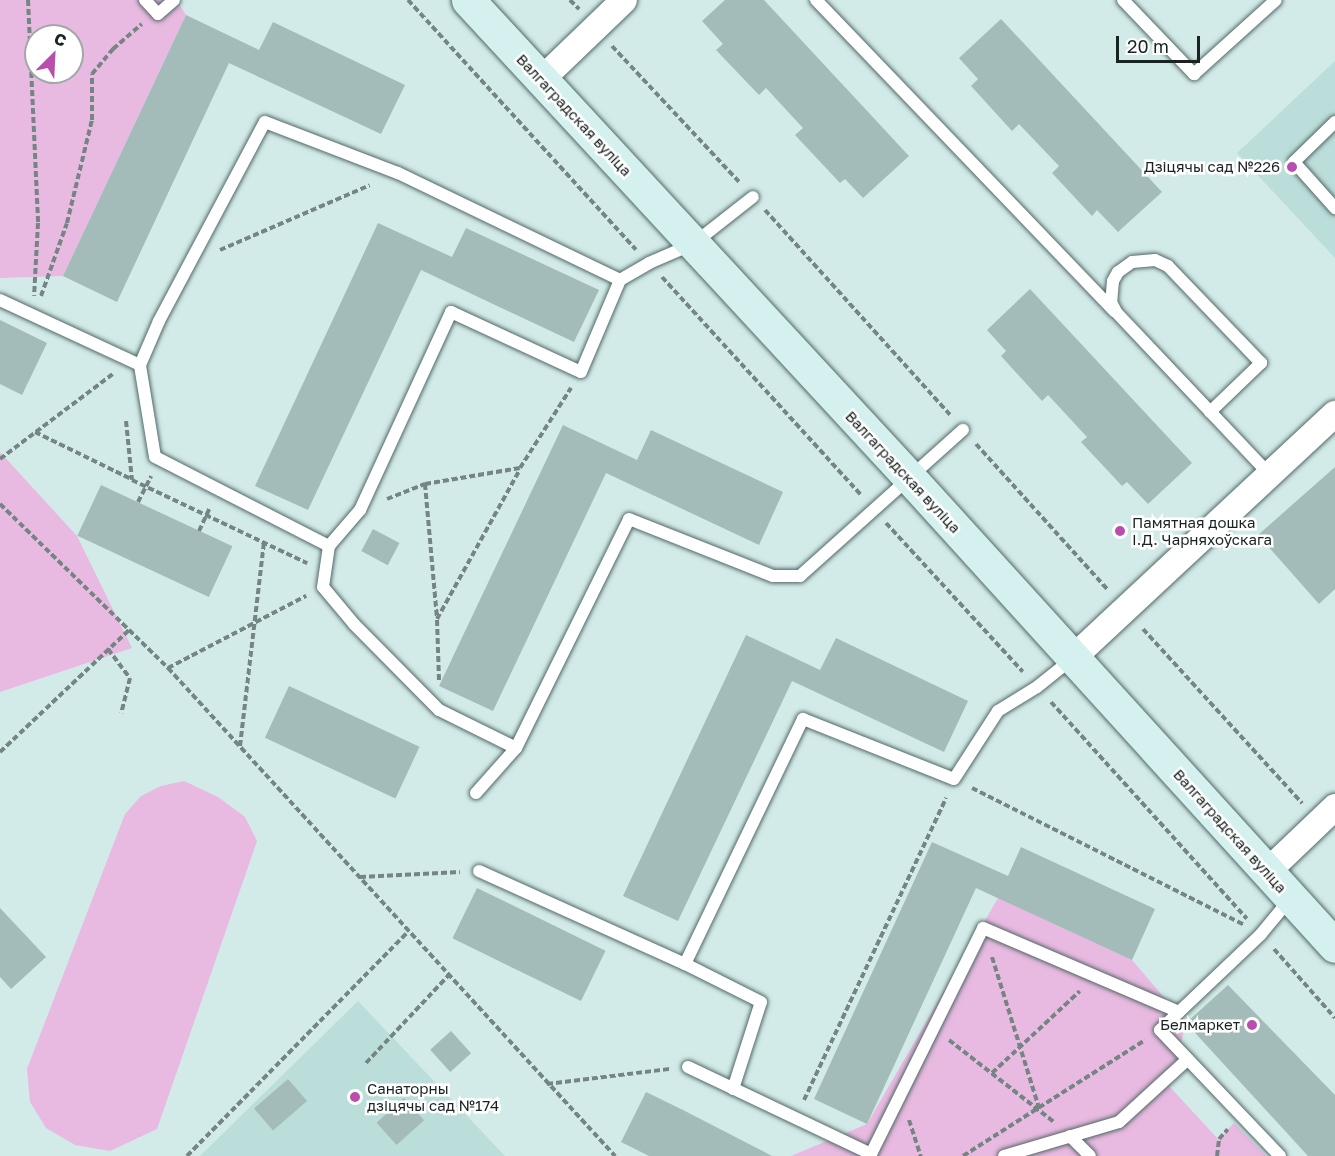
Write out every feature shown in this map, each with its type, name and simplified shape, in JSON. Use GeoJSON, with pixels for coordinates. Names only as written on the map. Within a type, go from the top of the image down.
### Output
{"type":"FeatureCollection","features":[{"type":"Feature","properties":{"kind":"main road","name":"Валгаградская вуліца"},"geometry":{"type":"LineString","coordinates":[[468,0],[910,478],[1335,946]]}},
{"type":"Feature","properties":{"kind":"street"},"geometry":{"type":"LineString","coordinates":[[542,80],[624,0]]}},
{"type":"Feature","properties":{"kind":"street"},"geometry":{"type":"LineString","coordinates":[[1073,658],[1335,414]]}},
{"type":"Feature","properties":{"kind":"street"},"geometry":{"type":"LineString","coordinates":[[1267,872],[1327,814]]}},
{"type":"Feature","properties":{"kind":"lane"},"geometry":{"type":"LineString","coordinates":[[145,0],[158,14],[174,0]]}},
{"type":"Feature","properties":{"kind":"lane"},"geometry":{"type":"LineString","coordinates":[[816,0],[1270,475]]}},
{"type":"Feature","properties":{"kind":"lane"},"geometry":{"type":"LineString","coordinates":[[1123,0],[1194,74],[1276,0]]}},
{"type":"Feature","properties":{"kind":"lane"},"geometry":{"type":"LineString","coordinates":[[329,546],[155,457],[135,362],[265,122],[398,173],[620,280]]}},
{"type":"Feature","properties":{"kind":"lane"},"geometry":{"type":"LineString","coordinates":[[1335,122],[1294,162],[1335,208]]}},
{"type":"Feature","properties":{"kind":"lane"},"geometry":{"type":"LineString","coordinates":[[516,748],[439,710],[354,624],[323,587],[329,546],[360,510],[451,312],[581,372],[620,280],[649,263],[693,244],[753,197]]}},
{"type":"Feature","properties":{"kind":"lane"},"geometry":{"type":"LineString","coordinates":[[1116,312],[1111,290],[1118,272],[1132,262],[1155,260],[1168,266],[1261,363],[1210,412]]}},
{"type":"Feature","properties":{"kind":"lane"},"geometry":{"type":"LineString","coordinates":[[0,300],[135,362]]}},
{"type":"Feature","properties":{"kind":"lane"},"geometry":{"type":"LineString","coordinates":[[476,793],[516,748],[629,519],[773,576],[800,576],[963,429]]}},
{"type":"Feature","properties":{"kind":"lane"},"geometry":{"type":"LineString","coordinates":[[685,964],[803,718],[954,779],[998,711],[1037,687],[1073,658]]}},
{"type":"Feature","properties":{"kind":"lane"},"geometry":{"type":"LineString","coordinates":[[479,871],[685,964],[761,1002],[733,1089]]}},
{"type":"Feature","properties":{"kind":"lane"},"geometry":{"type":"LineString","coordinates":[[1280,1156],[1160,1030],[1261,934],[1291,898]]}},
{"type":"Feature","properties":{"kind":"lane"},"geometry":{"type":"LineString","coordinates":[[688,1067],[873,1155],[983,928],[1179,1012]]}},
{"type":"Feature","properties":{"kind":"lane"},"geometry":{"type":"LineString","coordinates":[[1004,1156],[1119,1122],[1188,1059]]}},
{"type":"Feature","properties":{"kind":"lane"},"geometry":{"type":"LineString","coordinates":[[1070,1136],[1090,1156]]}},
{"type":"Feature","properties":{"kind":"path"},"geometry":{"type":"LineString","coordinates":[[28,0],[38,223],[33,317]]}},
{"type":"Feature","properties":{"kind":"path"},"geometry":{"type":"LineString","coordinates":[[408,0],[1037,687],[1335,1018]]}},
{"type":"Feature","properties":{"kind":"path"},"geometry":{"type":"LineString","coordinates":[[570,0],[753,197],[1125,609],[1327,814]]}},
{"type":"Feature","properties":{"kind":"path"},"geometry":{"type":"LineString","coordinates":[[33,317],[67,223],[92,120],[92,74],[131,32],[158,14]]}},
{"type":"Feature","properties":{"kind":"path"},"geometry":{"type":"LineString","coordinates":[[189,263],[398,173]]}},
{"type":"Feature","properties":{"kind":"path"},"geometry":{"type":"LineString","coordinates":[[0,459],[135,362]]}},
{"type":"Feature","properties":{"kind":"path"},"geometry":{"type":"LineString","coordinates":[[437,619],[520,468],[581,372]]}},
{"type":"Feature","properties":{"kind":"path"},"geometry":{"type":"LineString","coordinates":[[35,432],[132,480]]}},
{"type":"Feature","properties":{"kind":"path"},"geometry":{"type":"LineString","coordinates":[[138,502],[159,459]]}},
{"type":"Feature","properties":{"kind":"path"},"geometry":{"type":"LineString","coordinates":[[360,510],[425,484],[520,468]]}},
{"type":"Feature","properties":{"kind":"path"},"geometry":{"type":"LineString","coordinates":[[425,484],[437,619],[439,710]]}},
{"type":"Feature","properties":{"kind":"path"},"geometry":{"type":"LineString","coordinates":[[0,504],[168,668],[546,1084],[615,1156]]}},
{"type":"Feature","properties":{"kind":"path"},"geometry":{"type":"LineString","coordinates":[[240,746],[267,514]]}},
{"type":"Feature","properties":{"kind":"path"},"geometry":{"type":"LineString","coordinates":[[168,668],[323,587]]}},
{"type":"Feature","properties":{"kind":"path"},"geometry":{"type":"LineString","coordinates":[[0,752],[129,630]]}},
{"type":"Feature","properties":{"kind":"path"},"geometry":{"type":"LineString","coordinates":[[108,649],[130,678],[121,713]]}},
{"type":"Feature","properties":{"kind":"path"},"geometry":{"type":"LineString","coordinates":[[795,1119],[954,779],[1261,934]]}},
{"type":"Feature","properties":{"kind":"path"},"geometry":{"type":"LineString","coordinates":[[359,877],[479,871]]}},
{"type":"Feature","properties":{"kind":"path"},"geometry":{"type":"LineString","coordinates":[[983,928],[1039,1108]]}},
{"type":"Feature","properties":{"kind":"path"},"geometry":{"type":"LineString","coordinates":[[187,1156],[408,932]]}},
{"type":"Feature","properties":{"kind":"path"},"geometry":{"type":"LineString","coordinates":[[366,1063],[448,976]]}},
{"type":"Feature","properties":{"kind":"path"},"geometry":{"type":"LineString","coordinates":[[992,1073],[1096,976]]}},
{"type":"Feature","properties":{"kind":"path"},"geometry":{"type":"LineString","coordinates":[[934,1028],[1039,1108]]}},
{"type":"Feature","properties":{"kind":"path"},"geometry":{"type":"LineString","coordinates":[[963,1156],[1160,1030]]}},
{"type":"Feature","properties":{"kind":"path"},"geometry":{"type":"LineString","coordinates":[[546,1084],[688,1067]]}},
{"type":"Feature","properties":{"kind":"path"},"geometry":{"type":"LineString","coordinates":[[1217,1156],[1219,1139],[1241,1115]]}},
{"type":"Feature","properties":{"kind":"shaded area"},"geometry":{"type":"Polygon","coordinates":[[[0,0],[176,0],[186,15],[63,276],[0,278],[0,0]]]}},
{"type":"Feature","properties":{"kind":"shaded area","name":"Дзіцячы сад №226"},"geometry":{"type":"Polygon","coordinates":[[[1335,61],[1335,258],[1237,153],[1335,61]]]}},
{"type":"Feature","properties":{"kind":"shaded area"},"geometry":{"type":"Polygon","coordinates":[[[0,452],[77,536],[132,648],[0,692],[0,452]]]}},
{"type":"Feature","properties":{"kind":"shaded area"},"geometry":{"type":"Polygon","coordinates":[[[184,781],[218,797],[245,817],[257,841],[157,1129],[110,1151],[75,1145],[46,1128],[30,1102],[27,1069],[125,814],[141,796],[161,786],[184,781]]]}},
{"type":"Feature","properties":{"kind":"shaded area"},"geometry":{"type":"Polygon","coordinates":[[[998,898],[1132,960],[1186,1023],[1170,1087],[1218,1139],[1234,1123],[1266,1156],[791,1156],[867,1124],[998,898]]]}},
{"type":"Feature","properties":{"kind":"shaded area","name":"Санаторны дзіцячы сад №174"},"geometry":{"type":"Polygon","coordinates":[[[358,1001],[505,1156],[200,1156],[358,1001]]]}},
{"type":"Feature","properties":{"kind":"building"},"geometry":{"type":"Polygon","coordinates":[[[725,0],[764,0],[909,156],[863,198],[845,179],[840,183],[795,135],[803,128],[766,88],[759,95],[716,50],[723,44],[702,21],[725,0]]]}},
{"type":"Feature","properties":{"kind":"building"},"geometry":{"type":"Polygon","coordinates":[[[186,15],[259,50],[273,22],[405,85],[381,134],[229,63],[117,302],[63,276],[186,15]]]}},
{"type":"Feature","properties":{"kind":"building"},"geometry":{"type":"Polygon","coordinates":[[[1001,19],[1162,192],[1118,232],[1097,210],[1092,216],[1052,173],[1059,166],[1019,124],[1012,131],[971,86],[978,79],[959,58],[1001,19]]]}},
{"type":"Feature","properties":{"kind":"building"},"geometry":{"type":"Polygon","coordinates":[[[378,223],[452,257],[466,228],[599,290],[574,342],[421,270],[308,510],[255,486],[378,223]]]}},
{"type":"Feature","properties":{"kind":"building"},"geometry":{"type":"Polygon","coordinates":[[[1030,289],[1192,463],[1148,504],[1127,482],[1122,486],[1081,442],[1087,437],[1048,395],[1042,401],[1001,356],[1006,351],[987,330],[1030,289]]]}},
{"type":"Feature","properties":{"kind":"building"},"geometry":{"type":"Polygon","coordinates":[[[0,320],[47,343],[22,395],[0,384],[0,320]]]}},
{"type":"Feature","properties":{"kind":"building"},"geometry":{"type":"Polygon","coordinates":[[[563,425],[637,460],[651,430],[783,492],[759,545],[606,473],[493,711],[439,686],[563,425]]]}},
{"type":"Feature","properties":{"kind":"building"},"geometry":{"type":"Polygon","coordinates":[[[1335,467],[1335,589],[1319,604],[1258,535],[1335,467]]]}},
{"type":"Feature","properties":{"kind":"building"},"geometry":{"type":"Polygon","coordinates":[[[101,485],[232,546],[209,597],[77,536],[101,485]]]}},
{"type":"Feature","properties":{"kind":"building"},"geometry":{"type":"Polygon","coordinates":[[[373,529],[399,543],[388,565],[361,551],[373,529]]]}},
{"type":"Feature","properties":{"kind":"building"},"geometry":{"type":"Polygon","coordinates":[[[746,635],[820,670],[836,638],[968,701],[944,752],[792,681],[678,921],[623,896],[746,635]]]}},
{"type":"Feature","properties":{"kind":"building"},"geometry":{"type":"Polygon","coordinates":[[[289,686],[420,747],[395,799],[265,738],[289,686]]]}},
{"type":"Feature","properties":{"kind":"building"},"geometry":{"type":"Polygon","coordinates":[[[932,842],[1008,876],[1021,847],[1155,909],[1132,960],[976,888],[867,1124],[814,1099],[932,842]]]}},
{"type":"Feature","properties":{"kind":"building"},"geometry":{"type":"Polygon","coordinates":[[[477,888],[606,951],[581,1001],[452,938],[477,888]]]}},
{"type":"Feature","properties":{"kind":"building"},"geometry":{"type":"Polygon","coordinates":[[[0,908],[46,957],[11,989],[0,977],[0,908]]]}},
{"type":"Feature","properties":{"kind":"building"},"geometry":{"type":"Polygon","coordinates":[[[1228,985],[1335,1095],[1335,1156],[1308,1156],[1186,1023],[1228,985]]]}},
{"type":"Feature","properties":{"kind":"building"},"geometry":{"type":"Polygon","coordinates":[[[451,1031],[471,1053],[450,1072],[430,1050],[451,1031]]]}},
{"type":"Feature","properties":{"kind":"building"},"geometry":{"type":"Polygon","coordinates":[[[288,1079],[307,1101],[273,1130],[254,1109],[288,1079]]]}},
{"type":"Feature","properties":{"kind":"building"},"geometry":{"type":"Polygon","coordinates":[[[646,1092],[772,1156],[649,1156],[621,1142],[646,1092]]]}},
{"type":"Feature","properties":{"kind":"building"},"geometry":{"type":"Polygon","coordinates":[[[404,1098],[424,1120],[397,1145],[377,1123],[404,1098]]]}},
{"type":"Feature","properties":{"kind":"place","name":"Дзіцячы сад №226"},"geometry":{"type":"Point","coordinates":[1292,167]}},
{"type":"Feature","properties":{"kind":"place","name":"Памятная дошка І.Д. Чарняхоўскага"},"geometry":{"type":"Point","coordinates":[1120,531]}},
{"type":"Feature","properties":{"kind":"place","name":"Белмаркет"},"geometry":{"type":"Point","coordinates":[1252,1025]}},
{"type":"Feature","properties":{"kind":"place","name":"Санаторны дзіцячы сад №174"},"geometry":{"type":"Point","coordinates":[355,1097]}}]}
